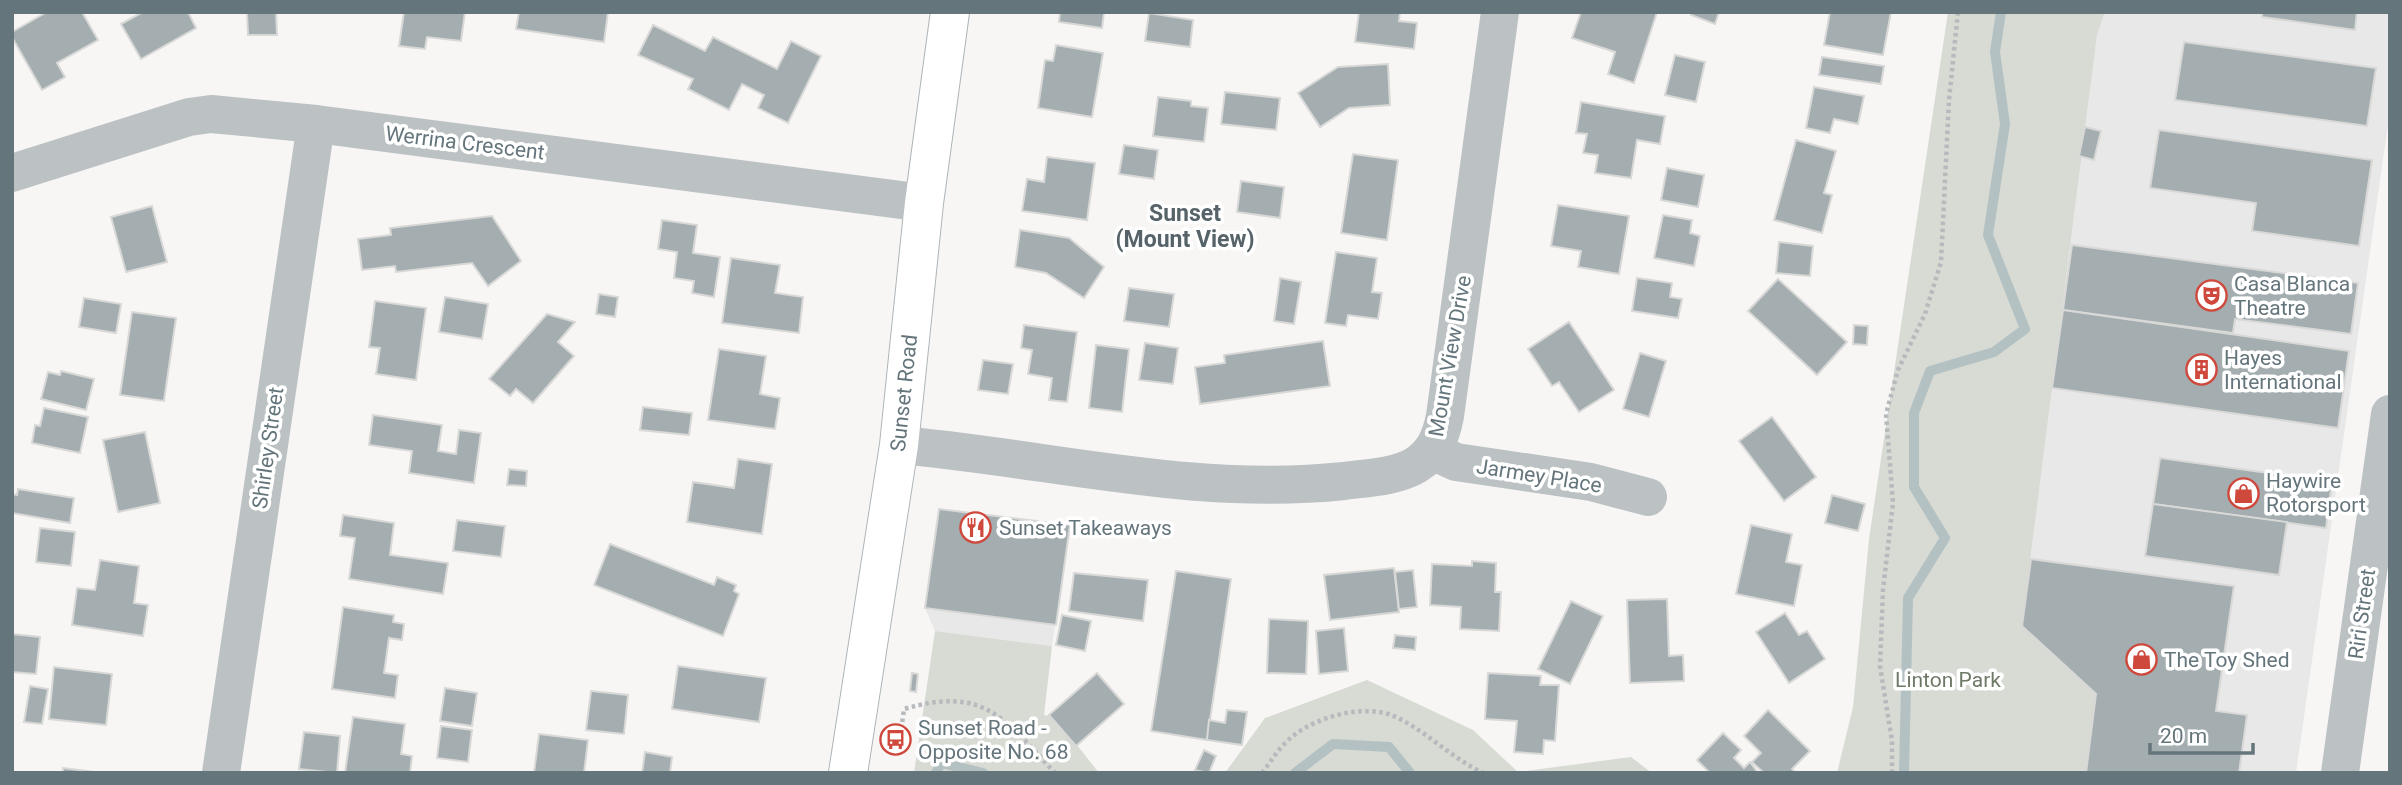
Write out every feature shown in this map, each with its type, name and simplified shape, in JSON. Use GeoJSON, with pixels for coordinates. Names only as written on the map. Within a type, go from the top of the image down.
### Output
{"type":"FeatureCollection","features":[{"type":"Feature","properties":{"kind":"main road","name":"Sunset Road"},"geometry":{"type":"LineString","coordinates":[[850,757],[899,445],[924,203],[950,12]]}},
{"type":"Feature","properties":{"kind":"street","name":"Mount View Drive"},"geometry":{"type":"LineString","coordinates":[[899,445],[1180,482],[1268,486],[1374,478],[1416,465],[1432,451],[1441,434],[1445,416],[1500,12]]}},
{"type":"Feature","properties":{"kind":"street","name":"Werrina Crescent"},"geometry":{"type":"LineString","coordinates":[[12,173],[189,117],[211,114],[316,124],[924,203]]}},
{"type":"Feature","properties":{"kind":"street","name":"Shirley Street"},"geometry":{"type":"LineString","coordinates":[[221,773],[316,124]]}},
{"type":"Feature","properties":{"kind":"street","name":"Riri Street"},"geometry":{"type":"LineString","coordinates":[[2340,773],[2390,414]]}},
{"type":"Feature","properties":{"kind":"street","name":"Jarmey Place"},"geometry":{"type":"LineString","coordinates":[[1432,451],[1456,462],[1591,482],[1648,497]]}},
{"type":"Feature","properties":{"kind":"path"},"geometry":{"type":"LineString","coordinates":[[1892,773],[1892,741],[1880,666],[1883,590],[1893,503],[1886,414],[1898,370],[1930,303],[1941,261],[1949,100],[1958,12]]}},
{"type":"Feature","properties":{"kind":"path"},"geometry":{"type":"LineString","coordinates":[[850,757],[888,747],[891,750],[900,739],[904,709],[955,700],[989,708],[1055,773]]}},
{"type":"Feature","properties":{"kind":"path"},"geometry":{"type":"LineString","coordinates":[[1262,773],[1283,745],[1309,725],[1355,712],[1376,711],[1413,727],[1483,773]]}},
{"type":"Feature","properties":{"kind":"shaded area"},"geometry":{"type":"Polygon","coordinates":[[[2105,12],[2390,12],[2390,110],[2296,773],[2086,773],[2096,693],[2022,626],[2097,35],[2105,12]]]}},
{"type":"Feature","properties":{"kind":"shaded area"},"geometry":{"type":"Polygon","coordinates":[[[939,509],[1070,525],[1052,646],[935,631],[925,608],[939,509]]]}},
{"type":"Feature","properties":{"kind":"green space","name":"Linton Park"},"geometry":{"type":"Polygon","coordinates":[[[1948,12],[2105,12],[2097,35],[2022,625],[2096,694],[2086,773],[1837,773],[1853,707],[1869,539],[1948,12]]]}},
{"type":"Feature","properties":{"kind":"green space"},"geometry":{"type":"Polygon","coordinates":[[[935,631],[1052,646],[1044,715],[1055,717],[1099,773],[914,773],[935,631]]]}},
{"type":"Feature","properties":{"kind":"green space"},"geometry":{"type":"Polygon","coordinates":[[[1367,680],[1473,730],[1518,772],[1631,757],[1652,773],[1225,773],[1265,718],[1367,680]]]}},
{"type":"Feature","properties":{"kind":"building"},"geometry":{"type":"Polygon","coordinates":[[[47,12],[82,12],[98,40],[57,63],[65,77],[42,90],[12,37],[12,32],[47,12]]]}},
{"type":"Feature","properties":{"kind":"building"},"geometry":{"type":"Polygon","coordinates":[[[143,12],[188,12],[196,28],[141,59],[121,24],[143,12]]]}},
{"type":"Feature","properties":{"kind":"building"},"geometry":{"type":"Polygon","coordinates":[[[247,12],[276,12],[277,35],[248,35],[247,12]]]}},
{"type":"Feature","properties":{"kind":"building"},"geometry":{"type":"Polygon","coordinates":[[[404,12],[465,12],[461,41],[427,37],[425,49],[399,46],[404,12]]]}},
{"type":"Feature","properties":{"kind":"building"},"geometry":{"type":"Polygon","coordinates":[[[519,12],[608,12],[604,42],[516,29],[519,12]]]}},
{"type":"Feature","properties":{"kind":"building"},"geometry":{"type":"Polygon","coordinates":[[[1060,12],[1104,12],[1102,28],[1059,22],[1060,12]]]}},
{"type":"Feature","properties":{"kind":"building"},"geometry":{"type":"Polygon","coordinates":[[[1359,12],[1400,12],[1399,21],[1417,23],[1414,49],[1355,42],[1359,12]]]}},
{"type":"Feature","properties":{"kind":"building"},"geometry":{"type":"Polygon","coordinates":[[[1581,12],[1657,12],[1634,83],[1608,74],[1615,52],[1572,38],[1581,12]]]}},
{"type":"Feature","properties":{"kind":"building"},"geometry":{"type":"Polygon","coordinates":[[[1692,12],[1719,12],[1715,24],[1691,15],[1692,12]]]}},
{"type":"Feature","properties":{"kind":"building"},"geometry":{"type":"Polygon","coordinates":[[[1830,12],[1891,12],[1883,55],[1824,45],[1830,12]]]}},
{"type":"Feature","properties":{"kind":"building"},"geometry":{"type":"Polygon","coordinates":[[[2262,12],[2357,12],[2355,30],[2262,17],[2262,12]]]}},
{"type":"Feature","properties":{"kind":"building"},"geometry":{"type":"Polygon","coordinates":[[[1149,13],[1193,20],[1190,47],[1145,41],[1149,13]]]}},
{"type":"Feature","properties":{"kind":"building"},"geometry":{"type":"Polygon","coordinates":[[[653,25],[705,51],[713,37],[777,69],[791,41],[821,56],[788,123],[758,108],[764,95],[742,84],[729,110],[688,89],[693,79],[638,55],[653,25]]]}},
{"type":"Feature","properties":{"kind":"building"},"geometry":{"type":"Polygon","coordinates":[[[2184,42],[2376,68],[2367,126],[2175,100],[2184,42]]]}},
{"type":"Feature","properties":{"kind":"building"},"geometry":{"type":"Polygon","coordinates":[[[1056,45],[1103,53],[1092,117],[1038,108],[1045,60],[1053,61],[1056,45]]]}},
{"type":"Feature","properties":{"kind":"building"},"geometry":{"type":"Polygon","coordinates":[[[1675,55],[1705,62],[1696,102],[1665,95],[1675,55]]]}},
{"type":"Feature","properties":{"kind":"building"},"geometry":{"type":"Polygon","coordinates":[[[1822,57],[1884,66],[1881,84],[1819,75],[1822,57]]]}},
{"type":"Feature","properties":{"kind":"building"},"geometry":{"type":"Polygon","coordinates":[[[1388,64],[1390,105],[1349,108],[1320,127],[1298,93],[1338,67],[1388,64]]]}},
{"type":"Feature","properties":{"kind":"building"},"geometry":{"type":"Polygon","coordinates":[[[1814,87],[1864,96],[1858,124],[1834,119],[1830,133],[1806,128],[1814,87]]]}},
{"type":"Feature","properties":{"kind":"building"},"geometry":{"type":"Polygon","coordinates":[[[1225,92],[1280,98],[1276,130],[1221,124],[1225,92]]]}},
{"type":"Feature","properties":{"kind":"building"},"geometry":{"type":"Polygon","coordinates":[[[1158,97],[1191,101],[1191,106],[1208,108],[1204,142],[1153,136],[1158,97]]]}},
{"type":"Feature","properties":{"kind":"building"},"geometry":{"type":"Polygon","coordinates":[[[1581,102],[1665,116],[1660,144],[1637,140],[1631,178],[1595,173],[1598,155],[1583,153],[1587,134],[1576,133],[1581,102]]]}},
{"type":"Feature","properties":{"kind":"building"},"geometry":{"type":"Polygon","coordinates":[[[2085,127],[2101,131],[2094,160],[2079,156],[2085,127]]]}},
{"type":"Feature","properties":{"kind":"building"},"geometry":{"type":"Polygon","coordinates":[[[2159,130],[2372,160],[2359,246],[2252,231],[2256,203],[2150,188],[2159,130]]]}},
{"type":"Feature","properties":{"kind":"building"},"geometry":{"type":"Polygon","coordinates":[[[1796,140],[1836,151],[1824,193],[1832,195],[1822,233],[1774,220],[1796,140]]]}},
{"type":"Feature","properties":{"kind":"building"},"geometry":{"type":"Polygon","coordinates":[[[1124,145],[1158,150],[1154,179],[1119,174],[1124,145]]]}},
{"type":"Feature","properties":{"kind":"building"},"geometry":{"type":"Polygon","coordinates":[[[1353,154],[1398,160],[1387,240],[1341,233],[1353,154]]]}},
{"type":"Feature","properties":{"kind":"building"},"geometry":{"type":"Polygon","coordinates":[[[1047,157],[1095,163],[1087,220],[1022,211],[1027,179],[1044,182],[1047,157]]]}},
{"type":"Feature","properties":{"kind":"building"},"geometry":{"type":"Polygon","coordinates":[[[1667,168],[1704,175],[1698,207],[1661,200],[1667,168]]]}},
{"type":"Feature","properties":{"kind":"building"},"geometry":{"type":"Polygon","coordinates":[[[1241,181],[1284,187],[1280,218],[1237,212],[1241,181]]]}},
{"type":"Feature","properties":{"kind":"building"},"geometry":{"type":"Polygon","coordinates":[[[1558,205],[1629,216],[1619,274],[1578,267],[1581,251],[1551,246],[1558,205]]]}},
{"type":"Feature","properties":{"kind":"building"},"geometry":{"type":"Polygon","coordinates":[[[152,206],[167,262],[126,272],[111,217],[152,206]]]}},
{"type":"Feature","properties":{"kind":"building"},"geometry":{"type":"Polygon","coordinates":[[[1663,215],[1692,220],[1690,233],[1700,236],[1694,266],[1654,258],[1663,215]]]}},
{"type":"Feature","properties":{"kind":"building"},"geometry":{"type":"Polygon","coordinates":[[[492,216],[521,261],[488,286],[472,263],[396,272],[395,266],[362,270],[358,239],[391,235],[390,228],[492,216]]]}},
{"type":"Feature","properties":{"kind":"building"},"geometry":{"type":"Polygon","coordinates":[[[662,220],[697,225],[693,253],[720,257],[714,297],[692,293],[694,281],[674,278],[677,252],[658,249],[662,220]]]}},
{"type":"Feature","properties":{"kind":"building"},"geometry":{"type":"Polygon","coordinates":[[[1020,230],[1069,238],[1104,267],[1084,298],[1046,273],[1015,267],[1020,230]]]}},
{"type":"Feature","properties":{"kind":"building"},"geometry":{"type":"Polygon","coordinates":[[[1779,242],[1813,246],[1810,276],[1776,273],[1779,242]]]}},
{"type":"Feature","properties":{"kind":"building","name":"Casa Blanca Theatre"},"geometry":{"type":"Polygon","coordinates":[[[2072,245],[2358,283],[2351,334],[2235,319],[2233,333],[2063,310],[2072,245]]]}},
{"type":"Feature","properties":{"kind":"building"},"geometry":{"type":"Polygon","coordinates":[[[1336,252],[1377,258],[1372,292],[1382,293],[1378,319],[1348,315],[1346,326],[1325,323],[1336,252]]]}},
{"type":"Feature","properties":{"kind":"building"},"geometry":{"type":"Polygon","coordinates":[[[731,258],[780,265],[775,293],[803,297],[799,333],[722,323],[731,258]]]}},
{"type":"Feature","properties":{"kind":"building"},"geometry":{"type":"Polygon","coordinates":[[[1280,278],[1301,282],[1294,324],[1274,321],[1280,278]]]}},
{"type":"Feature","properties":{"kind":"building"},"geometry":{"type":"Polygon","coordinates":[[[1637,278],[1672,283],[1670,297],[1682,299],[1678,318],[1632,311],[1637,278]]]}},
{"type":"Feature","properties":{"kind":"building"},"geometry":{"type":"Polygon","coordinates":[[[1778,279],[1847,342],[1817,375],[1748,311],[1778,279]]]}},
{"type":"Feature","properties":{"kind":"building"},"geometry":{"type":"Polygon","coordinates":[[[1129,288],[1174,294],[1169,327],[1124,321],[1129,288]]]}},
{"type":"Feature","properties":{"kind":"building"},"geometry":{"type":"Polygon","coordinates":[[[599,294],[618,297],[615,317],[596,314],[599,294]]]}},
{"type":"Feature","properties":{"kind":"building"},"geometry":{"type":"Polygon","coordinates":[[[445,297],[488,304],[482,339],[439,332],[445,297]]]}},
{"type":"Feature","properties":{"kind":"building"},"geometry":{"type":"Polygon","coordinates":[[[84,298],[121,304],[116,333],[79,327],[84,298]]]}},
{"type":"Feature","properties":{"kind":"building"},"geometry":{"type":"Polygon","coordinates":[[[375,301],[426,308],[416,380],[376,374],[380,348],[369,347],[375,301]]]}},
{"type":"Feature","properties":{"kind":"building","name":"Hayes International"},"geometry":{"type":"Polygon","coordinates":[[[2063,310],[2349,351],[2338,428],[2052,388],[2063,310]]]}},
{"type":"Feature","properties":{"kind":"building"},"geometry":{"type":"Polygon","coordinates":[[[132,312],[176,318],[164,401],[120,395],[132,312]]]}},
{"type":"Feature","properties":{"kind":"building"},"geometry":{"type":"Polygon","coordinates":[[[547,314],[575,322],[558,342],[574,356],[533,403],[516,389],[510,396],[489,379],[547,314]]]}},
{"type":"Feature","properties":{"kind":"building"},"geometry":{"type":"Polygon","coordinates":[[[1569,322],[1614,390],[1579,412],[1559,382],[1552,386],[1528,349],[1569,322]]]}},
{"type":"Feature","properties":{"kind":"building"},"geometry":{"type":"Polygon","coordinates":[[[1024,325],[1077,332],[1067,402],[1049,400],[1052,378],[1028,374],[1032,350],[1021,348],[1024,325]]]}},
{"type":"Feature","properties":{"kind":"building"},"geometry":{"type":"Polygon","coordinates":[[[1854,325],[1868,326],[1867,345],[1853,344],[1854,325]]]}},
{"type":"Feature","properties":{"kind":"building"},"geometry":{"type":"Polygon","coordinates":[[[1323,341],[1330,386],[1200,404],[1195,367],[1225,363],[1224,355],[1323,341]]]}},
{"type":"Feature","properties":{"kind":"building"},"geometry":{"type":"Polygon","coordinates":[[[1145,343],[1178,348],[1173,384],[1139,380],[1145,343]]]}},
{"type":"Feature","properties":{"kind":"building"},"geometry":{"type":"Polygon","coordinates":[[[1096,345],[1129,349],[1122,412],[1089,408],[1096,345]]]}},
{"type":"Feature","properties":{"kind":"building"},"geometry":{"type":"Polygon","coordinates":[[[719,349],[766,356],[760,394],[780,398],[775,429],[708,420],[719,349]]]}},
{"type":"Feature","properties":{"kind":"building"},"geometry":{"type":"Polygon","coordinates":[[[1640,353],[1666,361],[1649,417],[1623,409],[1640,353]]]}},
{"type":"Feature","properties":{"kind":"building"},"geometry":{"type":"Polygon","coordinates":[[[983,360],[1013,364],[1008,394],[978,390],[983,360]]]}},
{"type":"Feature","properties":{"kind":"building"},"geometry":{"type":"Polygon","coordinates":[[[61,371],[94,379],[86,410],[41,399],[48,372],[60,375],[61,371]]]}},
{"type":"Feature","properties":{"kind":"building"},"geometry":{"type":"Polygon","coordinates":[[[643,407],[692,413],[689,435],[640,430],[643,407]]]}},
{"type":"Feature","properties":{"kind":"building"},"geometry":{"type":"Polygon","coordinates":[[[44,408],[88,417],[80,453],[32,443],[35,425],[40,426],[44,408]]]}},
{"type":"Feature","properties":{"kind":"building"},"geometry":{"type":"Polygon","coordinates":[[[373,415],[442,425],[438,451],[456,454],[459,430],[481,433],[474,483],[409,473],[412,451],[369,445],[373,415]]]}},
{"type":"Feature","properties":{"kind":"building"},"geometry":{"type":"Polygon","coordinates":[[[1772,417],[1816,477],[1784,501],[1739,441],[1772,417]]]}},
{"type":"Feature","properties":{"kind":"building"},"geometry":{"type":"Polygon","coordinates":[[[145,432],[160,503],[118,512],[103,440],[145,432]]]}},
{"type":"Feature","properties":{"kind":"building","name":"Haywire Rotorsport"},"geometry":{"type":"Polygon","coordinates":[[[2160,458],[2332,482],[2326,528],[2153,504],[2160,458]]]}},
{"type":"Feature","properties":{"kind":"building"},"geometry":{"type":"Polygon","coordinates":[[[738,459],[772,464],[762,534],[687,522],[693,482],[734,488],[738,459]]]}},
{"type":"Feature","properties":{"kind":"building"},"geometry":{"type":"Polygon","coordinates":[[[509,469],[527,471],[526,486],[507,485],[509,469]]]}},
{"type":"Feature","properties":{"kind":"building"},"geometry":{"type":"Polygon","coordinates":[[[18,489],[74,498],[70,523],[12,513],[12,494],[17,495],[18,489]]]}},
{"type":"Feature","properties":{"kind":"building"},"geometry":{"type":"Polygon","coordinates":[[[1832,495],[1865,504],[1858,531],[1825,523],[1832,495]]]}},
{"type":"Feature","properties":{"kind":"building"},"geometry":{"type":"Polygon","coordinates":[[[2153,504],[2287,522],[2279,575],[2145,556],[2153,504]]]}},
{"type":"Feature","properties":{"kind":"building"},"geometry":{"type":"Polygon","coordinates":[[[939,509],[1070,525],[1056,625],[925,608],[939,509]]]}},
{"type":"Feature","properties":{"kind":"building"},"geometry":{"type":"Polygon","coordinates":[[[343,515],[394,523],[390,555],[448,563],[443,594],[349,579],[355,538],[340,536],[343,515]]]}},
{"type":"Feature","properties":{"kind":"building"},"geometry":{"type":"Polygon","coordinates":[[[457,520],[505,526],[501,557],[453,551],[457,520]]]}},
{"type":"Feature","properties":{"kind":"building"},"geometry":{"type":"Polygon","coordinates":[[[1751,525],[1792,534],[1786,562],[1802,565],[1794,606],[1736,594],[1751,525]]]}},
{"type":"Feature","properties":{"kind":"building"},"geometry":{"type":"Polygon","coordinates":[[[40,528],[75,532],[71,566],[36,562],[40,528]]]}},
{"type":"Feature","properties":{"kind":"building"},"geometry":{"type":"Polygon","coordinates":[[[610,544],[714,585],[717,577],[736,585],[734,591],[739,594],[723,636],[594,585],[610,544]]]}},
{"type":"Feature","properties":{"kind":"building","name":"The Toy Shed"},"geometry":{"type":"Polygon","coordinates":[[[2031,559],[2234,586],[2216,711],[2247,715],[2239,773],[2086,773],[2096,694],[2022,626],[2031,559]]]}},
{"type":"Feature","properties":{"kind":"building"},"geometry":{"type":"Polygon","coordinates":[[[100,560],[139,566],[134,603],[148,605],[143,636],[72,625],[77,588],[95,590],[100,560]]]}},
{"type":"Feature","properties":{"kind":"building"},"geometry":{"type":"Polygon","coordinates":[[[1472,561],[1496,563],[1495,592],[1501,592],[1499,631],[1460,629],[1461,607],[1430,605],[1432,564],[1472,566],[1472,561]]]}},
{"type":"Feature","properties":{"kind":"building"},"geometry":{"type":"Polygon","coordinates":[[[1394,568],[1399,612],[1330,620],[1324,575],[1394,568]]]}},
{"type":"Feature","properties":{"kind":"building"},"geometry":{"type":"Polygon","coordinates":[[[1413,570],[1417,607],[1399,609],[1395,572],[1413,570]]]}},
{"type":"Feature","properties":{"kind":"building"},"geometry":{"type":"Polygon","coordinates":[[[1176,571],[1231,579],[1207,740],[1151,731],[1176,571]]]}},
{"type":"Feature","properties":{"kind":"building"},"geometry":{"type":"Polygon","coordinates":[[[1074,573],[1148,580],[1143,621],[1069,611],[1074,573]]]}},
{"type":"Feature","properties":{"kind":"building"},"geometry":{"type":"Polygon","coordinates":[[[1667,599],[1669,656],[1683,655],[1684,681],[1630,683],[1627,600],[1667,599]]]}},
{"type":"Feature","properties":{"kind":"building"},"geometry":{"type":"Polygon","coordinates":[[[1571,601],[1603,616],[1570,684],[1538,669],[1571,601]]]}},
{"type":"Feature","properties":{"kind":"building"},"geometry":{"type":"Polygon","coordinates":[[[343,607],[394,615],[393,622],[404,624],[402,640],[389,638],[384,673],[398,675],[395,698],[332,689],[343,607]]]}},
{"type":"Feature","properties":{"kind":"building"},"geometry":{"type":"Polygon","coordinates":[[[1785,613],[1799,635],[1807,631],[1825,659],[1789,683],[1756,632],[1785,613]]]}},
{"type":"Feature","properties":{"kind":"building"},"geometry":{"type":"Polygon","coordinates":[[[1062,615],[1091,621],[1085,651],[1056,645],[1062,615]]]}},
{"type":"Feature","properties":{"kind":"building"},"geometry":{"type":"Polygon","coordinates":[[[1269,619],[1308,621],[1306,674],[1267,673],[1269,619]]]}},
{"type":"Feature","properties":{"kind":"building"},"geometry":{"type":"Polygon","coordinates":[[[1344,628],[1348,671],[1319,674],[1316,631],[1344,628]]]}},
{"type":"Feature","properties":{"kind":"building"},"geometry":{"type":"Polygon","coordinates":[[[12,634],[40,637],[36,674],[12,672],[12,634]]]}},
{"type":"Feature","properties":{"kind":"building"},"geometry":{"type":"Polygon","coordinates":[[[1395,635],[1416,637],[1415,650],[1393,648],[1395,635]]]}},
{"type":"Feature","properties":{"kind":"building"},"geometry":{"type":"Polygon","coordinates":[[[678,666],[766,678],[759,722],[672,709],[678,666]]]}},
{"type":"Feature","properties":{"kind":"building"},"geometry":{"type":"Polygon","coordinates":[[[54,667],[112,674],[106,725],[49,719],[54,667]]]}},
{"type":"Feature","properties":{"kind":"building"},"geometry":{"type":"Polygon","coordinates":[[[912,673],[918,674],[916,692],[910,691],[912,673]]]}},
{"type":"Feature","properties":{"kind":"building"},"geometry":{"type":"Polygon","coordinates":[[[1097,673],[1124,704],[1076,746],[1049,715],[1097,673]]]}},
{"type":"Feature","properties":{"kind":"building"},"geometry":{"type":"Polygon","coordinates":[[[1488,673],[1541,676],[1540,685],[1559,685],[1555,741],[1544,740],[1543,754],[1514,752],[1517,721],[1485,719],[1488,673]]]}},
{"type":"Feature","properties":{"kind":"building"},"geometry":{"type":"Polygon","coordinates":[[[30,686],[48,689],[42,724],[24,722],[30,686]]]}},
{"type":"Feature","properties":{"kind":"building"},"geometry":{"type":"Polygon","coordinates":[[[445,688],[477,693],[472,726],[440,721],[445,688]]]}},
{"type":"Feature","properties":{"kind":"building"},"geometry":{"type":"Polygon","coordinates":[[[591,691],[628,695],[624,734],[586,730],[591,691]]]}},
{"type":"Feature","properties":{"kind":"building"},"geometry":{"type":"Polygon","coordinates":[[[1227,710],[1247,712],[1242,745],[1207,740],[1209,720],[1225,723],[1227,710]]]}},
{"type":"Feature","properties":{"kind":"building"},"geometry":{"type":"Polygon","coordinates":[[[1768,710],[1810,751],[1792,769],[1796,773],[1764,773],[1752,762],[1761,753],[1744,736],[1768,710]]]}},
{"type":"Feature","properties":{"kind":"building"},"geometry":{"type":"Polygon","coordinates":[[[353,717],[405,724],[401,754],[412,756],[410,773],[345,773],[353,717]]]}},
{"type":"Feature","properties":{"kind":"building"},"geometry":{"type":"Polygon","coordinates":[[[441,726],[472,730],[468,762],[437,758],[441,726]]]}},
{"type":"Feature","properties":{"kind":"building"},"geometry":{"type":"Polygon","coordinates":[[[304,732],[340,736],[337,773],[299,769],[304,732]]]}},
{"type":"Feature","properties":{"kind":"building"},"geometry":{"type":"Polygon","coordinates":[[[1723,733],[1741,750],[1734,758],[1744,768],[1750,762],[1758,773],[1710,773],[1697,760],[1723,733]]]}},
{"type":"Feature","properties":{"kind":"building"},"geometry":{"type":"Polygon","coordinates":[[[539,734],[588,740],[584,773],[534,773],[539,734]]]}},
{"type":"Feature","properties":{"kind":"building"},"geometry":{"type":"Polygon","coordinates":[[[1204,750],[1216,756],[1209,773],[1195,770],[1204,750]]]}},
{"type":"Feature","properties":{"kind":"building"},"geometry":{"type":"Polygon","coordinates":[[[645,752],[672,757],[670,773],[642,773],[645,752]]]}},
{"type":"Feature","properties":{"kind":"building"},"geometry":{"type":"Polygon","coordinates":[[[63,768],[102,773],[63,773],[63,768]]]}},
{"type":"Feature","properties":{"kind":"waterway"},"geometry":{"type":"LineString","coordinates":[[1904,773],[1908,598],[1945,538],[1914,487],[1914,413],[1930,371],[1994,352],[2025,329],[1988,235],[2005,124],[1995,52],[2001,12]]}},
{"type":"Feature","properties":{"kind":"waterway"},"geometry":{"type":"LineString","coordinates":[[1295,773],[1333,744],[1389,747],[1410,773]]}},
{"type":"Feature","properties":{"kind":"waterway"},"geometry":{"type":"LineString","coordinates":[[936,773],[941,763],[983,773]]}},
{"type":"Feature","properties":{"kind":"place","name":"Casa Blanca Theatre"},"geometry":{"type":"Point","coordinates":[2211,296]}},
{"type":"Feature","properties":{"kind":"place","name":"Hayes International"},"geometry":{"type":"Point","coordinates":[2201,370]}},
{"type":"Feature","properties":{"kind":"place","name":"Haywire Rotorsport"},"geometry":{"type":"Point","coordinates":[2243,493]}},
{"type":"Feature","properties":{"kind":"place","name":"Sunset Takeaways"},"geometry":{"type":"Point","coordinates":[976,528]}},
{"type":"Feature","properties":{"kind":"place","name":"The Toy Shed"},"geometry":{"type":"Point","coordinates":[2141,660]}},
{"type":"Feature","properties":{"kind":"place","name":"Sunset Road - Opposite No. 68"},"geometry":{"type":"Point","coordinates":[895,740]}},
{"type":"Feature","properties":{"kind":"district","name":"Sunset (Mount View)"},"geometry":{"type":"Point","coordinates":[1185,226]}}]}
